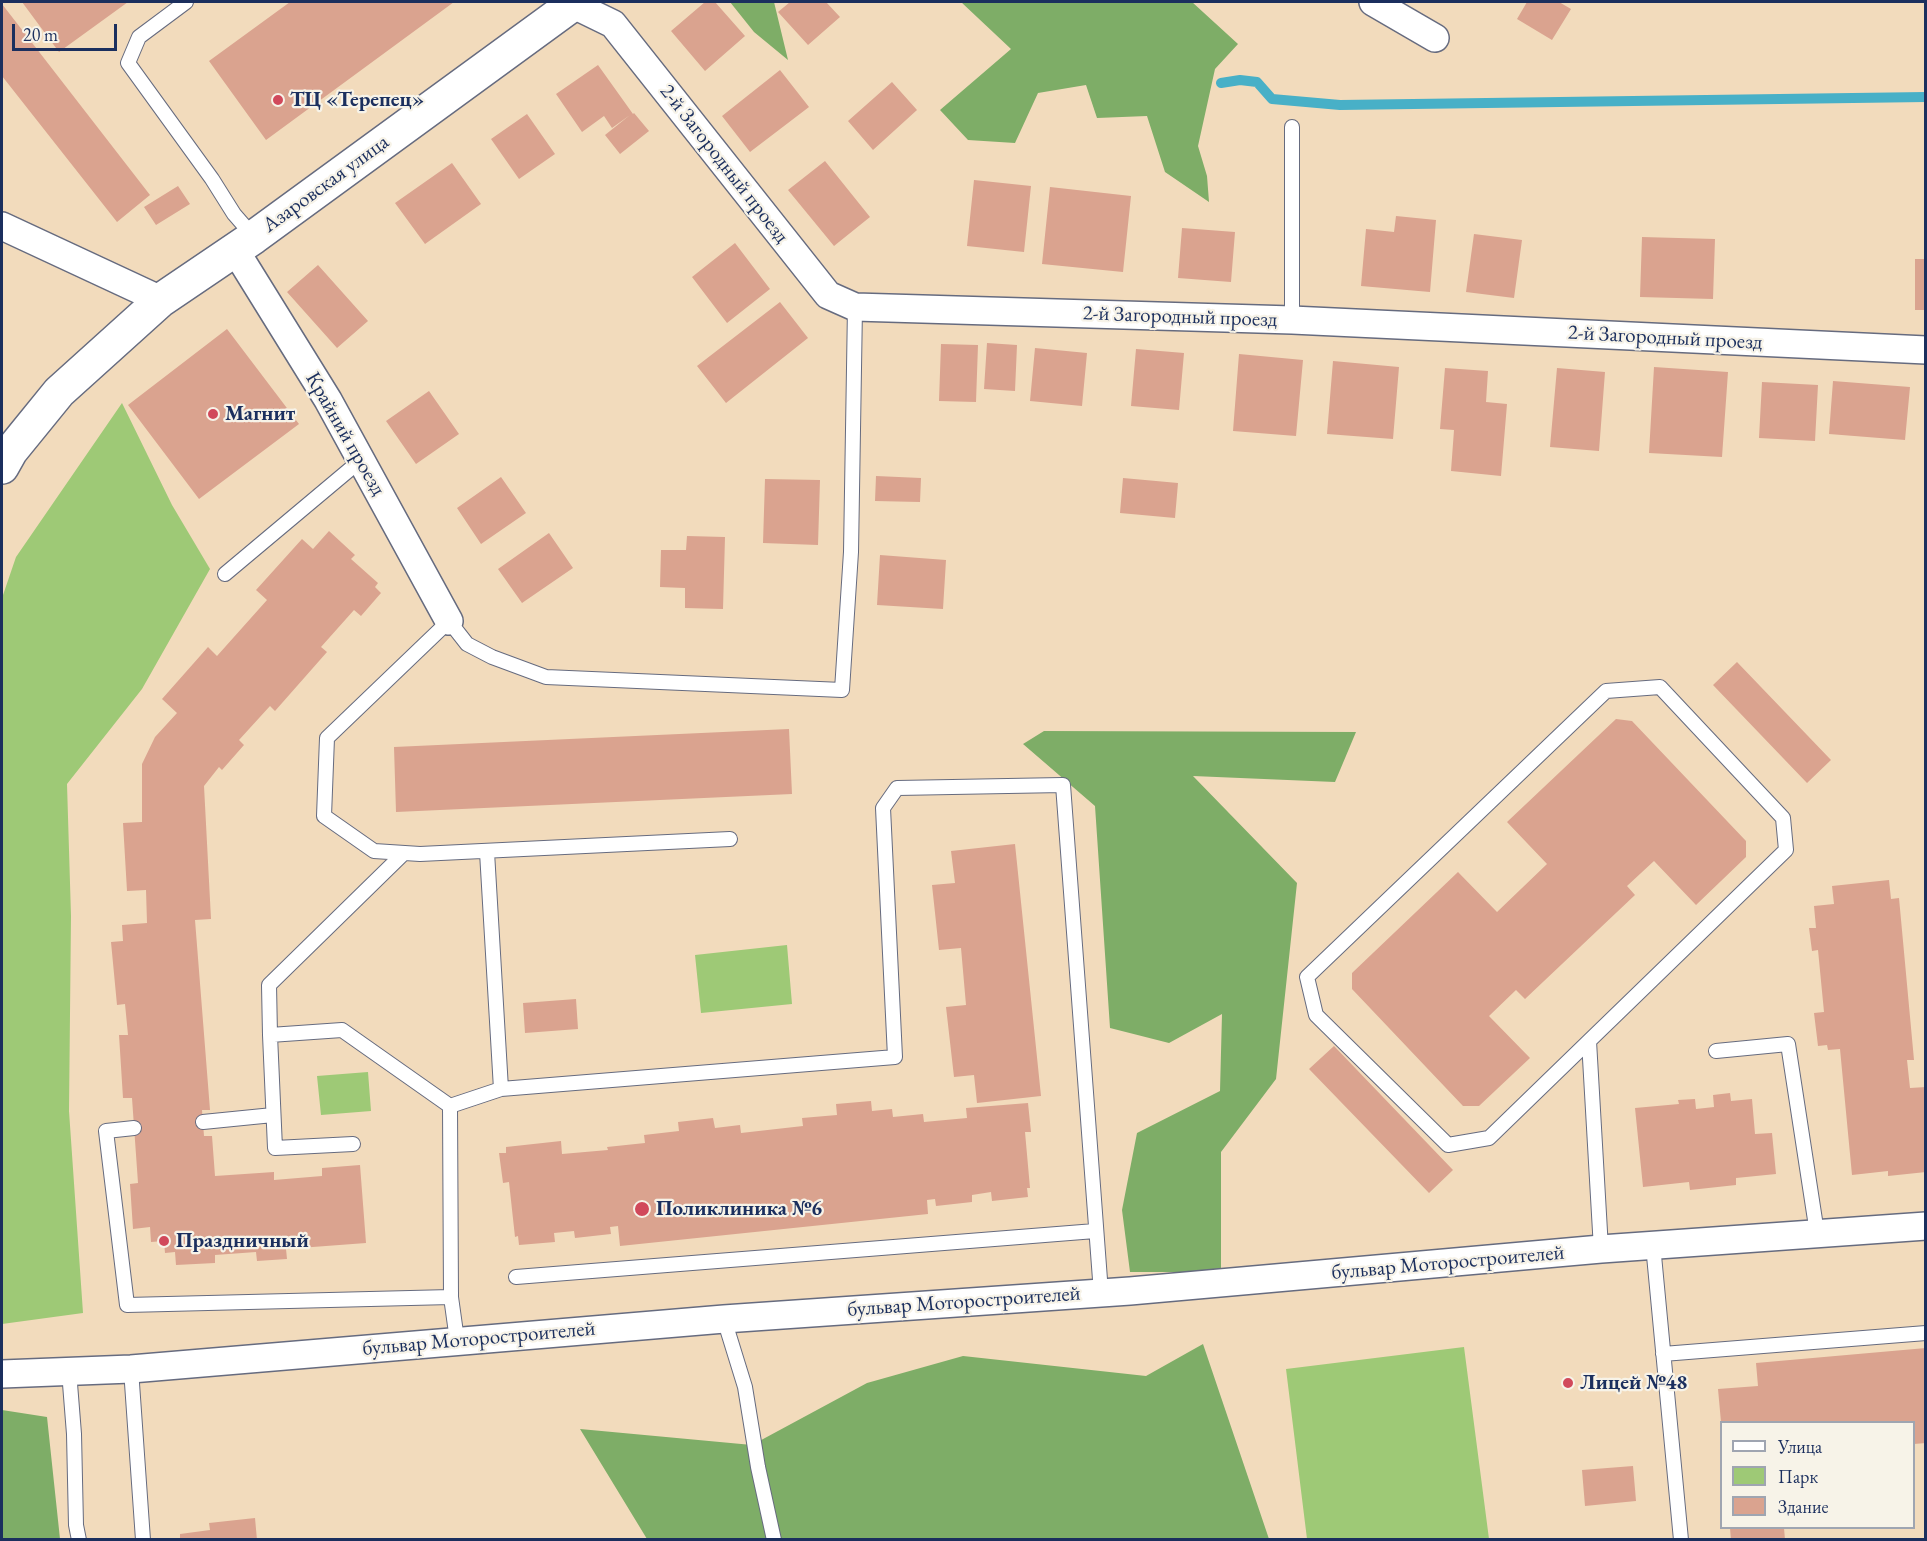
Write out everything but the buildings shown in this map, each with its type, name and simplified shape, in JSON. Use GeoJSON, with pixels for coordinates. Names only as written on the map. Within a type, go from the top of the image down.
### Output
{"type":"FeatureCollection","features":[{"type":"Feature","properties":{"kind":"street"},"geometry":{"type":"LineString","coordinates":[[1373,2],[1435,38]]}},
{"type":"Feature","properties":{"kind":"street","name":"Азаровская улица"},"geometry":{"type":"LineString","coordinates":[[2,467],[11,451],[59,392],[161,300],[245,244],[574,3]]}},
{"type":"Feature","properties":{"kind":"street","name":"2-й Загородный проезд"},"geometry":{"type":"LineString","coordinates":[[574,3],[613,24],[828,295],[855,307],[1292,320],[1926,350]]}},
{"type":"Feature","properties":{"kind":"street"},"geometry":{"type":"LineString","coordinates":[[2,226],[161,300]]}},
{"type":"Feature","properties":{"kind":"street","name":"Крайний проезд"},"geometry":{"type":"LineString","coordinates":[[245,244],[449,621]]}},
{"type":"Feature","properties":{"kind":"street","name":"бульвар Моторостроителей"},"geometry":{"type":"LineString","coordinates":[[2,1374],[131,1369],[724,1318],[1101,1293],[1601,1249],[1926,1226]]}},
{"type":"Feature","properties":{"kind":"lane"},"geometry":{"type":"LineString","coordinates":[[186,2],[139,37],[128,63],[212,179],[234,214],[245,244]]}},
{"type":"Feature","properties":{"kind":"lane"},"geometry":{"type":"LineString","coordinates":[[1292,127],[1292,320]]}},
{"type":"Feature","properties":{"kind":"lane"},"geometry":{"type":"LineString","coordinates":[[730,839],[487,852],[404,854],[374,851],[324,816],[327,738],[449,621],[467,644],[492,657],[546,677],[842,690],[851,552],[855,307]]}},
{"type":"Feature","properties":{"kind":"lane"},"geometry":{"type":"LineString","coordinates":[[225,574],[360,460]]}},
{"type":"Feature","properties":{"kind":"lane"},"geometry":{"type":"LineString","coordinates":[[1589,1041],[1489,1138],[1448,1145],[1316,1015],[1307,977],[1606,691],[1660,687],[1783,818],[1786,850],[1589,1041],[1601,1249]]}},
{"type":"Feature","properties":{"kind":"lane"},"geometry":{"type":"LineString","coordinates":[[450,1106],[501,1089],[895,1057],[883,808],[897,788],[1063,785],[1101,1293]]}},
{"type":"Feature","properties":{"kind":"lane"},"geometry":{"type":"LineString","coordinates":[[487,852],[501,1089]]}},
{"type":"Feature","properties":{"kind":"lane"},"geometry":{"type":"LineString","coordinates":[[353,1144],[275,1148],[269,985],[404,854]]}},
{"type":"Feature","properties":{"kind":"lane"},"geometry":{"type":"LineString","coordinates":[[270,1035],[342,1030],[450,1106]]}},
{"type":"Feature","properties":{"kind":"lane"},"geometry":{"type":"LineString","coordinates":[[1716,1052],[1788,1044],[1817,1233]]}},
{"type":"Feature","properties":{"kind":"lane"},"geometry":{"type":"LineString","coordinates":[[450,1106],[451,1297],[457,1340]]}},
{"type":"Feature","properties":{"kind":"lane"},"geometry":{"type":"LineString","coordinates":[[203,1122],[273,1115]]}},
{"type":"Feature","properties":{"kind":"lane"},"geometry":{"type":"LineString","coordinates":[[134,1128],[106,1131],[127,1305],[451,1297]]}},
{"type":"Feature","properties":{"kind":"lane"},"geometry":{"type":"LineString","coordinates":[[516,1277],[1095,1231]]}},
{"type":"Feature","properties":{"kind":"lane"},"geometry":{"type":"LineString","coordinates":[[1653,1245],[1681,1539]]}},
{"type":"Feature","properties":{"kind":"lane"},"geometry":{"type":"LineString","coordinates":[[724,1318],[745,1387],[758,1467],[774,1539]]}},
{"type":"Feature","properties":{"kind":"lane"},"geometry":{"type":"LineString","coordinates":[[1663,1354],[1926,1333]]}},
{"type":"Feature","properties":{"kind":"lane"},"geometry":{"type":"LineString","coordinates":[[131,1369],[143,1539]]}},
{"type":"Feature","properties":{"kind":"lane"},"geometry":{"type":"LineString","coordinates":[[69,1371],[74,1434],[75,1525],[79,1539]]}},
{"type":"Feature","properties":{"kind":"green space"},"geometry":{"type":"Polygon","coordinates":[[[730,2],[774,2],[788,60],[754,32],[730,2]]]}},
{"type":"Feature","properties":{"kind":"green space"},"geometry":{"type":"Polygon","coordinates":[[[961,2],[1192,2],[1238,44],[1215,69],[1198,146],[1207,176],[1209,202],[1165,172],[1147,116],[1097,118],[1086,85],[1038,93],[1015,143],[968,140],[940,110],[1011,49],[961,2]]]}},
{"type":"Feature","properties":{"kind":"green space"},"geometry":{"type":"Polygon","coordinates":[[[122,403],[172,505],[210,569],[142,689],[67,784],[71,916],[69,1111],[83,1313],[2,1324],[2,598],[16,557],[122,403]]]}},
{"type":"Feature","properties":{"kind":"green space"},"geometry":{"type":"Polygon","coordinates":[[[1044,731],[1356,732],[1335,782],[1193,776],[1297,883],[1276,1079],[1221,1152],[1221,1272],[1130,1272],[1122,1210],[1137,1133],[1220,1091],[1222,1014],[1169,1043],[1110,1028],[1095,806],[1023,744],[1044,731]]]}},
{"type":"Feature","properties":{"kind":"green space"},"geometry":{"type":"Polygon","coordinates":[[[787,945],[792,1004],[701,1013],[695,955],[787,945]]]}},
{"type":"Feature","properties":{"kind":"green space"},"geometry":{"type":"Polygon","coordinates":[[[368,1072],[371,1111],[321,1115],[317,1076],[368,1072]]]}},
{"type":"Feature","properties":{"kind":"green space"},"geometry":{"type":"Polygon","coordinates":[[[1203,1344],[1269,1539],[647,1539],[580,1429],[752,1445],[867,1383],[963,1356],[1146,1376],[1203,1344]]]}},
{"type":"Feature","properties":{"kind":"green space"},"geometry":{"type":"Polygon","coordinates":[[[1464,1347],[1489,1539],[1307,1539],[1286,1369],[1464,1347]]]}},
{"type":"Feature","properties":{"kind":"green space"},"geometry":{"type":"Polygon","coordinates":[[[2,1410],[47,1417],[60,1539],[2,1539],[2,1410]]]}},
{"type":"Feature","properties":{"kind":"waterway"},"geometry":{"type":"LineString","coordinates":[[1221,83],[1240,80],[1257,82],[1272,99],[1340,105],[1926,97]]}},
{"type":"Feature","properties":{"kind":"place","name":"ТЦ «Терепец»"},"geometry":{"type":"Point","coordinates":[278,100]}},
{"type":"Feature","properties":{"kind":"place","name":"Магнит"},"geometry":{"type":"Point","coordinates":[213,414]}},
{"type":"Feature","properties":{"kind":"place","name":"Поликлиника №6"},"geometry":{"type":"Point","coordinates":[642,1209]}},
{"type":"Feature","properties":{"kind":"place","name":"Праздничный"},"geometry":{"type":"Point","coordinates":[164,1241]}},
{"type":"Feature","properties":{"kind":"place","name":"Лицей №48"},"geometry":{"type":"Point","coordinates":[1568,1383]}}]}
